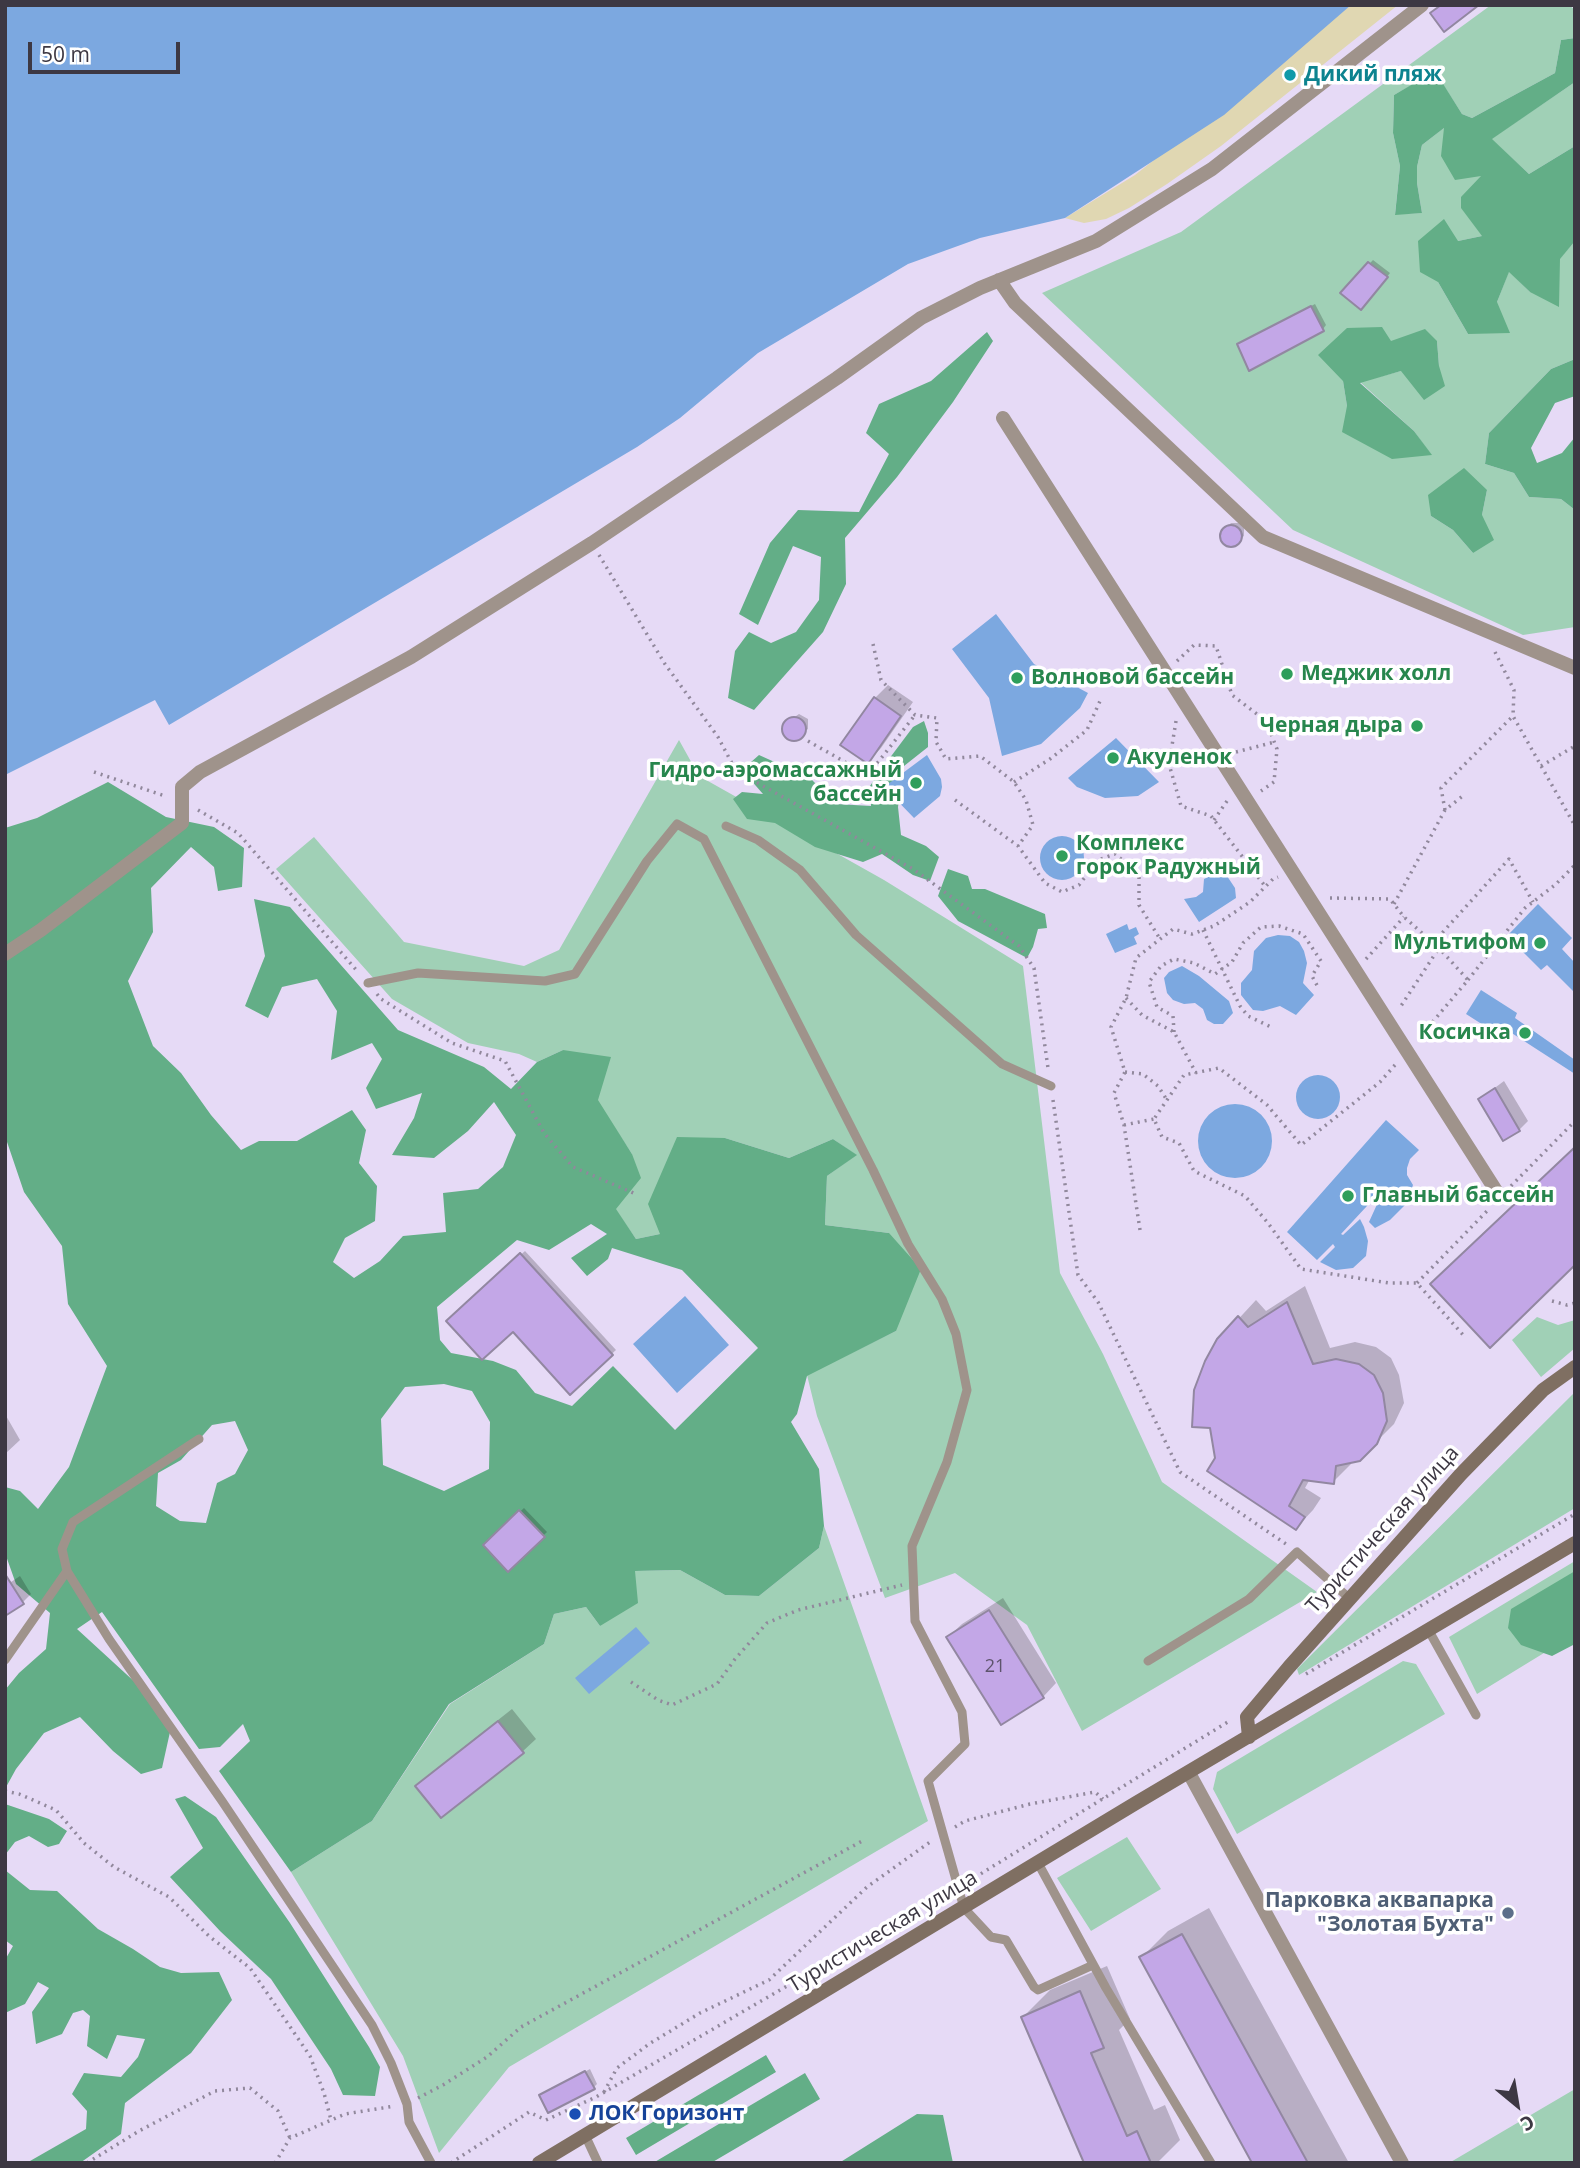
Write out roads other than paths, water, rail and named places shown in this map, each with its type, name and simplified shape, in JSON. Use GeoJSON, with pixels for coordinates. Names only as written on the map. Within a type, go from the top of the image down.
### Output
{"type":"FeatureCollection","features":[{"type":"Feature","properties":{"kind":"street"},"geometry":{"type":"LineString","coordinates":[[5,954],[41,930],[182,823],[182,787],[200,772],[411,657],[592,543],[837,378],[921,318],[999,280],[1096,241],[1212,169],[1422,5]]}},
{"type":"Feature","properties":{"kind":"street"},"geometry":{"type":"LineString","coordinates":[[999,280],[1015,303],[1263,537],[1575,668]]}},
{"type":"Feature","properties":{"kind":"street"},"geometry":{"type":"LineString","coordinates":[[1003,418],[1500,1197]]}},
{"type":"Feature","properties":{"kind":"street","name":"Туристическая улица"},"geometry":{"type":"LineString","coordinates":[[1249,1737],[1247,1717],[1349,1598],[1461,1474],[1543,1390],[1575,1367]]}},
{"type":"Feature","properties":{"kind":"street","name":"Туристическая улица"},"geometry":{"type":"LineString","coordinates":[[539,2163],[1136,1803],[1575,1544]]}},
{"type":"Feature","properties":{"kind":"street"},"geometry":{"type":"LineString","coordinates":[[1189,1773],[1402,2163]]}},
{"type":"Feature","properties":{"kind":"lane"},"geometry":{"type":"LineString","coordinates":[[368,983],[418,973],[545,981],[575,974],[647,860],[677,824],[704,839],[908,1244],[942,1299],[956,1334],[967,1391],[947,1462],[912,1546],[915,1620],[962,1712],[965,1744],[928,1781],[964,1908],[991,1937],[1006,1940],[1038,1990],[1093,1965]]}},
{"type":"Feature","properties":{"kind":"lane"},"geometry":{"type":"LineString","coordinates":[[726,826],[758,840],[800,870],[856,935],[1002,1064],[1051,1086]]}},
{"type":"Feature","properties":{"kind":"lane"},"geometry":{"type":"LineString","coordinates":[[199,1438],[73,1522],[62,1549],[67,1571],[109,1639],[222,1801],[372,2025],[407,2104],[409,2122],[431,2163]]}},
{"type":"Feature","properties":{"kind":"lane"},"geometry":{"type":"LineString","coordinates":[[1148,1661],[1249,1599],[1297,1552],[1349,1598]]}},
{"type":"Feature","properties":{"kind":"lane"},"geometry":{"type":"LineString","coordinates":[[5,1660],[67,1571]]}},
{"type":"Feature","properties":{"kind":"lane"},"geometry":{"type":"LineString","coordinates":[[1429,1631],[1476,1715]]}},
{"type":"Feature","properties":{"kind":"lane"},"geometry":{"type":"LineString","coordinates":[[1038,1863],[1093,1965],[1211,2163]]}},
{"type":"Feature","properties":{"kind":"lane"},"geometry":{"type":"LineString","coordinates":[[585,2135],[598,2163]]}},
{"type":"Feature","properties":{"kind":"water"},"geometry":{"type":"Polygon","coordinates":[[[5,5],[1351,5],[1224,115],[1065,218],[980,238],[908,264],[758,353],[680,418],[637,447],[169,725],[155,700],[5,775],[5,5]]]}},
{"type":"Feature","properties":{"kind":"water","name":"Волновой бассейн"},"geometry":{"type":"Polygon","coordinates":[[[996,614],[1034,664],[1088,693],[1080,708],[1041,744],[1002,756],[989,698],[952,649],[996,614]]]}},
{"type":"Feature","properties":{"kind":"water","name":"Акуленок"},"geometry":{"type":"Polygon","coordinates":[[[1116,738],[1159,782],[1138,796],[1105,798],[1077,787],[1068,778],[1116,738]]]}},
{"type":"Feature","properties":{"kind":"water","name":"Гидро-аэромассажный бассейн"},"geometry":{"type":"Polygon","coordinates":[[[927,755],[941,779],[942,787],[940,796],[914,818],[884,787],[927,755]]]}},
{"type":"Feature","properties":{"kind":"water","name":"Комплекс горок Радужный"},"geometry":{"type":"Polygon","coordinates":[[[1062,836],[1077,843],[1084,858],[1077,873],[1062,880],[1047,873],[1040,858],[1047,843],[1062,836]]]}},
{"type":"Feature","properties":{"kind":"water"},"geometry":{"type":"Polygon","coordinates":[[[1223,870],[1235,888],[1236,898],[1199,922],[1184,899],[1196,897],[1203,892],[1204,879],[1223,870]]]}},
{"type":"Feature","properties":{"kind":"water","name":"Мультифом"},"geometry":{"type":"Polygon","coordinates":[[[1538,904],[1572,938],[1562,949],[1575,963],[1575,993],[1547,965],[1541,970],[1507,936],[1538,904]]]}},
{"type":"Feature","properties":{"kind":"water"},"geometry":{"type":"Polygon","coordinates":[[[1127,924],[1129,930],[1136,927],[1139,934],[1134,937],[1137,944],[1115,953],[1106,934],[1127,924]]]}},
{"type":"Feature","properties":{"kind":"water"},"geometry":{"type":"Polygon","coordinates":[[[1290,936],[1299,942],[1307,963],[1303,983],[1314,995],[1296,1015],[1280,1006],[1263,1011],[1253,1010],[1241,995],[1241,983],[1252,970],[1254,951],[1266,938],[1290,936]]]}},
{"type":"Feature","properties":{"kind":"water"},"geometry":{"type":"Polygon","coordinates":[[[1182,966],[1199,976],[1229,1001],[1233,1013],[1223,1024],[1214,1024],[1207,1020],[1203,1009],[1195,1003],[1184,1004],[1173,1000],[1167,993],[1164,978],[1169,972],[1182,966]]]}},
{"type":"Feature","properties":{"kind":"water","name":"Косичка"},"geometry":{"type":"Polygon","coordinates":[[[1481,990],[1517,1013],[1515,1018],[1575,1060],[1575,1074],[1507,1030],[1502,1037],[1466,1014],[1481,990]]]}},
{"type":"Feature","properties":{"kind":"water"},"geometry":{"type":"Polygon","coordinates":[[[1318,1075],[1327,1076],[1334,1081],[1339,1088],[1339,1106],[1334,1113],[1327,1118],[1318,1119],[1309,1118],[1302,1113],[1297,1106],[1296,1097],[1297,1088],[1302,1081],[1309,1076],[1318,1075]]]}},
{"type":"Feature","properties":{"kind":"water"},"geometry":{"type":"Polygon","coordinates":[[[1228,1104],[1242,1104],[1256,1110],[1266,1120],[1272,1141],[1270,1155],[1256,1172],[1242,1178],[1228,1178],[1214,1172],[1204,1162],[1198,1148],[1198,1134],[1204,1120],[1214,1110],[1228,1104]]]}},
{"type":"Feature","properties":{"kind":"water","name":"Главный бассейн"},"geometry":{"type":"Polygon","coordinates":[[[1386,1120],[1419,1150],[1410,1159],[1407,1168],[1407,1175],[1413,1185],[1406,1204],[1390,1220],[1375,1228],[1369,1222],[1379,1200],[1379,1193],[1341,1234],[1360,1219],[1368,1241],[1366,1256],[1353,1268],[1336,1270],[1320,1262],[1335,1247],[1333,1244],[1317,1260],[1287,1232],[1386,1120]]]}},
{"type":"Feature","properties":{"kind":"water"},"geometry":{"type":"Polygon","coordinates":[[[685,1296],[729,1345],[677,1393],[633,1344],[685,1296]]]}},
{"type":"Feature","properties":{"kind":"water"},"geometry":{"type":"Polygon","coordinates":[[[636,1627],[650,1643],[589,1694],[575,1678],[636,1627]]]}},
{"type":"Feature","properties":{"kind":"place","name":"Дикий пляж"},"geometry":{"type":"Point","coordinates":[1290,75]}},
{"type":"Feature","properties":{"kind":"place","name":"Меджик холл"},"geometry":{"type":"Point","coordinates":[1287,674]}},
{"type":"Feature","properties":{"kind":"place","name":"Волновой бассейн"},"geometry":{"type":"Point","coordinates":[1017,678]}},
{"type":"Feature","properties":{"kind":"place","name":"Черная дыра"},"geometry":{"type":"Point","coordinates":[1417,726]}},
{"type":"Feature","properties":{"kind":"place","name":"Акуленок"},"geometry":{"type":"Point","coordinates":[1113,758]}},
{"type":"Feature","properties":{"kind":"place","name":"Гидро-аэромассажный бассейн"},"geometry":{"type":"Point","coordinates":[916,783]}},
{"type":"Feature","properties":{"kind":"place","name":"Комплекс горок Радужный"},"geometry":{"type":"Point","coordinates":[1062,856]}},
{"type":"Feature","properties":{"kind":"place","name":"Мультифом"},"geometry":{"type":"Point","coordinates":[1540,943]}},
{"type":"Feature","properties":{"kind":"place","name":"Косичка"},"geometry":{"type":"Point","coordinates":[1525,1033]}},
{"type":"Feature","properties":{"kind":"place","name":"Главный бассейн"},"geometry":{"type":"Point","coordinates":[1348,1196]}},
{"type":"Feature","properties":{"kind":"place","name":"Парковка аквапарка \"Золотая Бухта\""},"geometry":{"type":"Point","coordinates":[1508,1913]}},
{"type":"Feature","properties":{"kind":"place","name":"ЛОК Горизонт"},"geometry":{"type":"Point","coordinates":[575,2114]}}]}
